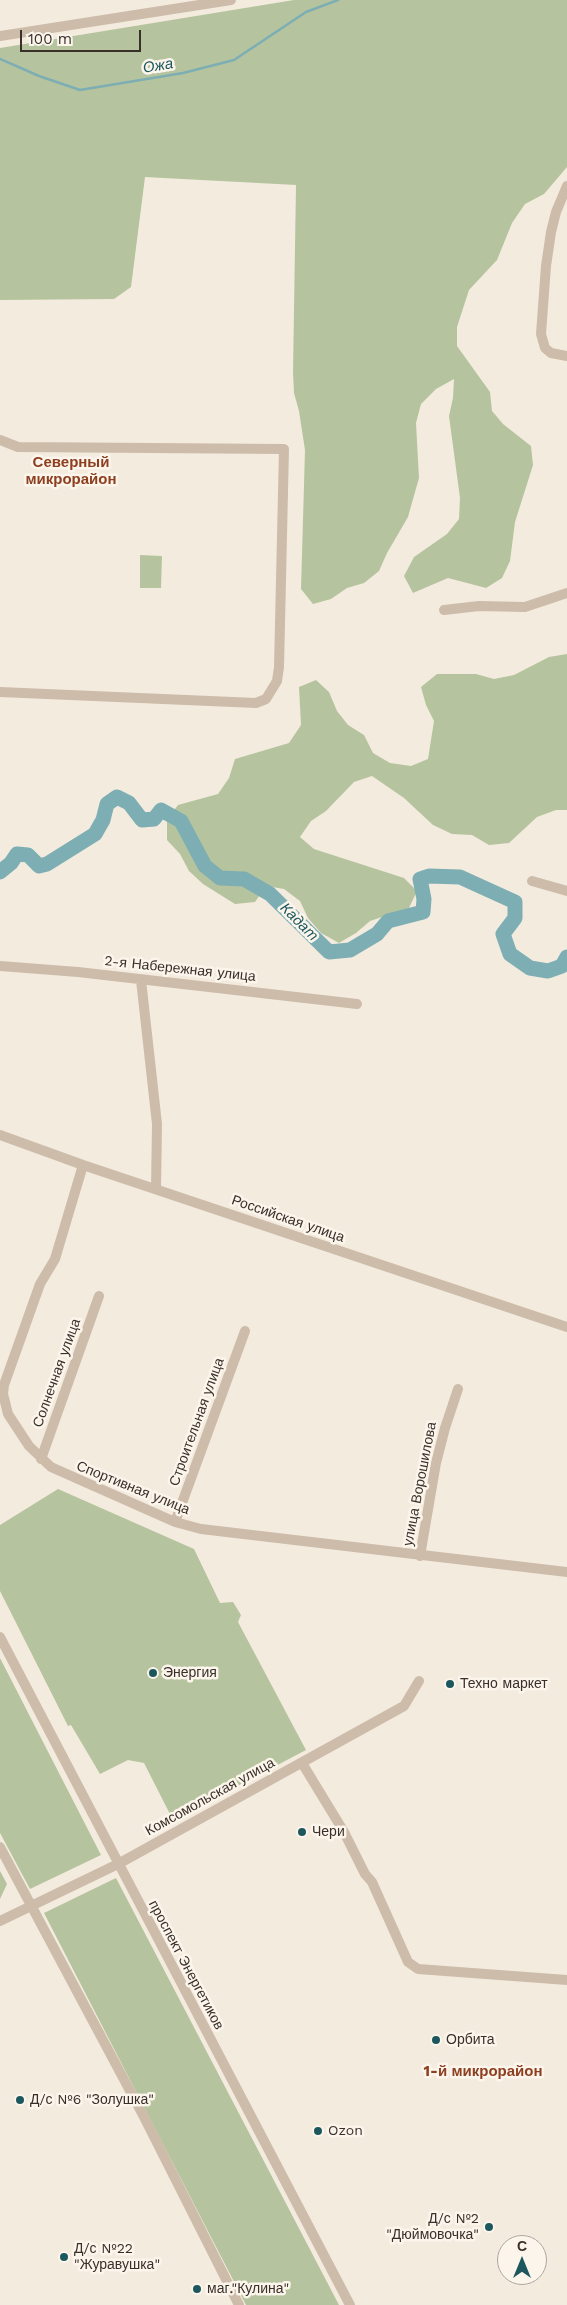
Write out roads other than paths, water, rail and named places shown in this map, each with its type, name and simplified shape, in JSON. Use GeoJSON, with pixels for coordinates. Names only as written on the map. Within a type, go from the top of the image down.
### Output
{"type":"FeatureCollection","features":[{"type":"Feature","properties":{"kind":"street"},"geometry":{"type":"LineString","coordinates":[[0,36],[231,0]]}},
{"type":"Feature","properties":{"kind":"street"},"geometry":{"type":"LineString","coordinates":[[567,186],[556,212],[546,266],[541,334],[545,348],[551,353],[567,356]]}},
{"type":"Feature","properties":{"kind":"street"},"geometry":{"type":"LineString","coordinates":[[0,440],[18,447],[284,450],[279,667],[277,681],[266,699],[256,703],[0,692]]}},
{"type":"Feature","properties":{"kind":"street"},"geometry":{"type":"LineString","coordinates":[[444,610],[479,606],[525,607],[567,593]]}},
{"type":"Feature","properties":{"kind":"street"},"geometry":{"type":"LineString","coordinates":[[532,881],[567,891]]}},
{"type":"Feature","properties":{"kind":"street","name":"2-я Набережная улица"},"geometry":{"type":"LineString","coordinates":[[0,966],[78,972],[259,991],[305,999],[357,1004]]}},
{"type":"Feature","properties":{"kind":"street"},"geometry":{"type":"LineString","coordinates":[[140,980],[157,1124],[156,1189]]}},
{"type":"Feature","properties":{"kind":"street","name":"Российская улица"},"geometry":{"type":"LineString","coordinates":[[0,1135],[83,1165],[567,1327]]}},
{"type":"Feature","properties":{"kind":"street","name":"Спортивная улица"},"geometry":{"type":"LineString","coordinates":[[83,1165],[55,1259],[40,1284],[4,1385],[2,1403],[30,1446],[41,1459],[62,1473],[175,1522],[200,1529],[567,1572]]}},
{"type":"Feature","properties":{"kind":"street","name":"Солнечная улица"},"geometry":{"type":"LineString","coordinates":[[41,1459],[99,1296]]}},
{"type":"Feature","properties":{"kind":"street","name":"Строительная улица"},"geometry":{"type":"LineString","coordinates":[[175,1522],[245,1331]]}},
{"type":"Feature","properties":{"kind":"street","name":"улица Ворошилова"},"geometry":{"type":"LineString","coordinates":[[420,1556],[436,1463],[444,1428],[458,1389]]}},
{"type":"Feature","properties":{"kind":"street","name":"проспект Энергетиков"},"geometry":{"type":"LineString","coordinates":[[0,1637],[350,2305]]}},
{"type":"Feature","properties":{"kind":"street","name":"Комсомольская улица"},"geometry":{"type":"LineString","coordinates":[[0,1921],[118,1864],[404,1706],[419,1681]]}},
{"type":"Feature","properties":{"kind":"street"},"geometry":{"type":"LineString","coordinates":[[302,1763],[344,1832],[365,1874],[372,1882],[408,1962],[418,1969],[567,1980]]}},
{"type":"Feature","properties":{"kind":"street"},"geometry":{"type":"LineString","coordinates":[[0,1847],[157,2143],[239,2305]]}},
{"type":"Feature","properties":{"kind":"waterway","name":"Ожа"},"geometry":{"type":"LineString","coordinates":[[0,59],[39,76],[80,90],[183,73],[234,60],[306,12],[338,0]]}},
{"type":"Feature","properties":{"kind":"waterway","name":"Кадат"},"geometry":{"type":"LineString","coordinates":[[0,872],[11,863],[17,854],[28,855],[39,866],[47,864],[95,834],[103,820],[107,804],[117,797],[129,803],[142,820],[154,819],[161,810],[181,821],[205,866],[220,878],[244,879],[270,894],[329,952],[350,950],[377,934],[388,921],[423,912],[424,899],[420,879],[429,876],[460,877],[515,902],[515,918],[503,934],[510,954],[530,968],[548,971],[562,966],[567,957]]}},
{"type":"Feature","properties":{"kind":"place","name":"Энергия"},"geometry":{"type":"Point","coordinates":[153,1673]}},
{"type":"Feature","properties":{"kind":"place","name":"Техно маркет"},"geometry":{"type":"Point","coordinates":[450,1684]}},
{"type":"Feature","properties":{"kind":"place","name":"Чери"},"geometry":{"type":"Point","coordinates":[302,1832]}},
{"type":"Feature","properties":{"kind":"place","name":"Орбита"},"geometry":{"type":"Point","coordinates":[436,2040]}},
{"type":"Feature","properties":{"kind":"place","name":"Д/с №6 \"Золушка\""},"geometry":{"type":"Point","coordinates":[20,2100]}},
{"type":"Feature","properties":{"kind":"place","name":"Ozon"},"geometry":{"type":"Point","coordinates":[318,2131]}},
{"type":"Feature","properties":{"kind":"place","name":"Д/с №2 \"Дюймовочка\""},"geometry":{"type":"Point","coordinates":[489,2227]}},
{"type":"Feature","properties":{"kind":"place","name":"Д/с №22 \"Журавушка\""},"geometry":{"type":"Point","coordinates":[64,2257]}},
{"type":"Feature","properties":{"kind":"place","name":"маг.\"Кулина\""},"geometry":{"type":"Point","coordinates":[197,2289]}},
{"type":"Feature","properties":{"kind":"district","name":"Северный микрорайон"},"geometry":{"type":"Point","coordinates":[71,472]}},
{"type":"Feature","properties":{"kind":"district","name":"1-й микрорайон"},"geometry":{"type":"Point","coordinates":[483,2072]}}]}
